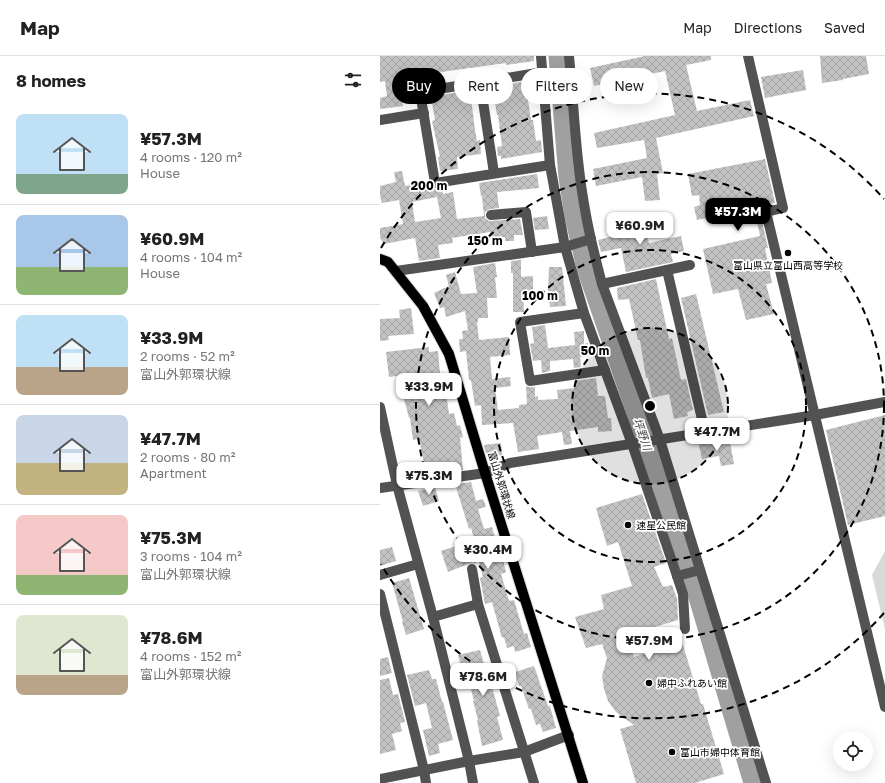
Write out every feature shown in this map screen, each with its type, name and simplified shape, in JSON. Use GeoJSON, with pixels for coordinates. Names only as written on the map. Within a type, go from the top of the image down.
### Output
{"type":"FeatureCollection","features":[{"type":"Feature","properties":{"kind":"main road","name":"富山外郭環状線"},"geometry":{"type":"LineString","coordinates":[[380,259],[388,262],[423,306],[449,354],[583,783]]}},
{"type":"Feature","properties":{"kind":"street"},"geometry":{"type":"LineString","coordinates":[[541,56],[542,68]]}},
{"type":"Feature","properties":{"kind":"street"},"geometry":{"type":"LineString","coordinates":[[569,56],[578,162],[586,214],[602,284],[660,440],[766,783]]}},
{"type":"Feature","properties":{"kind":"street"},"geometry":{"type":"LineString","coordinates":[[748,56],[783,208],[766,212],[885,707]]}},
{"type":"Feature","properties":{"kind":"street"},"geometry":{"type":"LineString","coordinates":[[454,86],[420,92],[435,182],[550,164]]}},
{"type":"Feature","properties":{"kind":"street"},"geometry":{"type":"LineString","coordinates":[[483,104],[494,173]]}},
{"type":"Feature","properties":{"kind":"street"},"geometry":{"type":"LineString","coordinates":[[545,104],[550,164],[565,247],[584,313],[632,444],[683,594],[685,629]]}},
{"type":"Feature","properties":{"kind":"street"},"geometry":{"type":"LineString","coordinates":[[380,120],[424,113]]}},
{"type":"Feature","properties":{"kind":"street"},"geometry":{"type":"LineString","coordinates":[[491,215],[526,212],[532,252]]}},
{"type":"Feature","properties":{"kind":"street"},"geometry":{"type":"LineString","coordinates":[[396,271],[565,247],[591,239]]}},
{"type":"Feature","properties":{"kind":"street"},"geometry":{"type":"LineString","coordinates":[[602,284],[690,265]]}},
{"type":"Feature","properties":{"kind":"street"},"geometry":{"type":"LineString","coordinates":[[667,270],[705,432]]}},
{"type":"Feature","properties":{"kind":"street"},"geometry":{"type":"LineString","coordinates":[[584,313],[520,322],[530,381],[605,370]]}},
{"type":"Feature","properties":{"kind":"street"},"geometry":{"type":"LineString","coordinates":[[380,488],[485,473],[510,463],[815,415],[885,402]]}},
{"type":"Feature","properties":{"kind":"street"},"geometry":{"type":"LineString","coordinates":[[380,408],[397,485],[433,617],[469,761],[473,783]]}},
{"type":"Feature","properties":{"kind":"street"},"geometry":{"type":"LineString","coordinates":[[380,575],[418,564]]}},
{"type":"Feature","properties":{"kind":"street"},"geometry":{"type":"LineString","coordinates":[[472,569],[478,604],[534,783]]}},
{"type":"Feature","properties":{"kind":"street"},"geometry":{"type":"LineString","coordinates":[[677,576],[700,570]]}},
{"type":"Feature","properties":{"kind":"street"},"geometry":{"type":"LineString","coordinates":[[380,594],[426,783]]}},
{"type":"Feature","properties":{"kind":"street"},"geometry":{"type":"LineString","coordinates":[[433,617],[478,604]]}},
{"type":"Feature","properties":{"kind":"street"},"geometry":{"type":"LineString","coordinates":[[380,779],[469,761],[524,752],[569,735]]}},
{"type":"Feature","properties":{"kind":"shaded area"},"geometry":{"type":"Polygon","coordinates":[[[885,551],[885,629],[872,575],[885,551]]]}},
{"type":"Feature","properties":{"kind":"building"},"geometry":{"type":"Polygon","coordinates":[[[380,56],[534,56],[534,61],[506,65],[506,63],[470,68],[454,68],[454,70],[446,71],[446,68],[392,68],[392,104],[403,104],[403,106],[380,109],[380,98],[387,96],[385,81],[380,82],[380,56]]]}},
{"type":"Feature","properties":{"kind":"building"},"geometry":{"type":"Polygon","coordinates":[[[645,56],[711,56],[711,60],[686,65],[697,111],[750,100],[754,116],[656,138],[663,173],[657,174],[660,200],[645,201],[642,177],[596,186],[593,169],[647,158],[644,140],[597,148],[594,133],[675,115],[665,71],[658,72],[658,68],[600,68],[600,85],[594,86],[592,68],[590,68],[645,56]]]}},
{"type":"Feature","properties":{"kind":"building"},"geometry":{"type":"Polygon","coordinates":[[[820,56],[866,56],[869,74],[822,83],[820,56]]]}},
{"type":"Feature","properties":{"kind":"building"},"geometry":{"type":"Polygon","coordinates":[[[803,70],[806,90],[765,98],[761,77],[803,70]]]}},
{"type":"Feature","properties":{"kind":"building"},"geometry":{"type":"Polygon","coordinates":[[[521,82],[521,104],[529,104],[536,141],[541,140],[542,152],[501,159],[501,156],[498,156],[497,147],[502,146],[495,104],[513,104],[513,83],[521,82]]]}},
{"type":"Feature","properties":{"kind":"building"},"geometry":{"type":"Polygon","coordinates":[[[454,93],[454,104],[472,104],[477,141],[480,140],[481,154],[457,157],[458,169],[440,171],[438,157],[440,157],[432,121],[435,120],[432,104],[446,104],[446,94],[454,93]]]}},
{"type":"Feature","properties":{"kind":"building"},"geometry":{"type":"Polygon","coordinates":[[[765,159],[775,203],[762,206],[760,213],[768,248],[765,248],[772,283],[766,284],[774,314],[746,320],[738,289],[713,294],[703,249],[760,236],[754,208],[697,220],[694,207],[700,205],[699,195],[692,196],[688,174],[765,159]]]}},
{"type":"Feature","properties":{"kind":"building"},"geometry":{"type":"Polygon","coordinates":[[[402,171],[405,186],[421,183],[422,189],[430,187],[436,189],[442,188],[443,194],[453,192],[457,219],[484,216],[479,183],[537,174],[539,188],[497,192],[499,208],[490,209],[485,212],[485,218],[489,221],[520,219],[523,235],[514,235],[514,241],[505,241],[505,237],[490,237],[490,232],[452,238],[453,243],[438,245],[440,258],[419,261],[415,238],[384,244],[380,238],[380,228],[403,224],[399,200],[382,203],[380,196],[380,186],[396,182],[394,172],[402,171]],[[437,197],[412,202],[415,222],[441,218],[437,197]]]}},
{"type":"Feature","properties":{"kind":"building"},"geometry":{"type":"Polygon","coordinates":[[[547,216],[549,229],[535,230],[533,218],[547,216]]]}},
{"type":"Feature","properties":{"kind":"building"},"geometry":{"type":"Polygon","coordinates":[[[643,219],[649,243],[681,236],[684,251],[671,254],[673,262],[626,272],[621,248],[601,252],[598,240],[610,237],[608,226],[643,219]]]}},
{"type":"Feature","properties":{"kind":"building"},"geometry":{"type":"Polygon","coordinates":[[[521,260],[521,277],[533,276],[533,292],[523,292],[524,312],[513,312],[513,273],[511,273],[511,261],[521,260]]]}},
{"type":"Feature","properties":{"kind":"building"},"geometry":{"type":"Polygon","coordinates":[[[495,263],[497,298],[487,298],[488,318],[478,318],[477,322],[479,340],[509,337],[510,355],[490,357],[492,379],[510,377],[511,386],[495,388],[498,410],[519,408],[519,405],[527,404],[526,386],[535,387],[535,397],[538,396],[538,400],[558,399],[557,390],[574,388],[574,381],[596,378],[598,396],[605,396],[608,418],[611,418],[612,431],[598,432],[598,427],[570,431],[572,444],[564,445],[562,432],[537,436],[539,449],[518,452],[513,423],[482,425],[481,405],[475,406],[471,380],[469,380],[466,351],[460,352],[459,339],[463,339],[462,331],[468,330],[465,311],[446,317],[444,307],[440,308],[434,293],[449,286],[446,275],[455,272],[461,294],[477,293],[473,267],[495,263]]]}},
{"type":"Feature","properties":{"kind":"building"},"geometry":{"type":"Polygon","coordinates":[[[549,267],[562,267],[566,306],[550,307],[548,290],[549,267]]]}},
{"type":"Feature","properties":{"kind":"building"},"geometry":{"type":"Polygon","coordinates":[[[656,279],[669,339],[672,338],[681,380],[686,379],[693,410],[687,412],[688,416],[674,419],[669,394],[652,398],[648,378],[646,378],[640,340],[638,340],[629,299],[618,300],[617,288],[656,279]]]}},
{"type":"Feature","properties":{"kind":"building"},"geometry":{"type":"Polygon","coordinates":[[[696,294],[724,412],[708,415],[681,298],[696,294]]]}},
{"type":"Feature","properties":{"kind":"building"},"geometry":{"type":"Polygon","coordinates":[[[411,308],[414,334],[388,336],[389,340],[380,341],[380,319],[400,318],[399,310],[411,308]]]}},
{"type":"Feature","properties":{"kind":"building"},"geometry":{"type":"Polygon","coordinates":[[[545,325],[548,348],[575,345],[574,332],[584,331],[584,344],[588,343],[590,356],[580,357],[581,367],[574,368],[573,359],[550,361],[550,371],[542,373],[541,360],[533,361],[530,344],[534,343],[532,327],[545,325]]]}},
{"type":"Feature","properties":{"kind":"building"},"geometry":{"type":"Polygon","coordinates":[[[429,347],[429,352],[438,351],[440,373],[446,373],[448,385],[445,386],[449,414],[454,413],[457,426],[460,425],[463,437],[460,438],[463,470],[448,470],[447,462],[425,467],[419,439],[413,440],[410,418],[404,399],[420,395],[418,373],[389,377],[386,352],[429,347]]]}},
{"type":"Feature","properties":{"kind":"building"},"geometry":{"type":"Polygon","coordinates":[[[885,415],[885,516],[848,525],[826,430],[885,415]]]}},
{"type":"Feature","properties":{"kind":"building"},"geometry":{"type":"Polygon","coordinates":[[[711,438],[713,446],[730,442],[734,464],[721,466],[719,456],[702,459],[698,441],[711,438]]]}},
{"type":"Feature","properties":{"kind":"building"},"geometry":{"type":"Polygon","coordinates":[[[501,443],[502,455],[487,457],[484,445],[501,443]]]}},
{"type":"Feature","properties":{"kind":"building"},"geometry":{"type":"Polygon","coordinates":[[[471,482],[476,501],[483,499],[486,507],[478,509],[484,529],[492,527],[496,541],[490,543],[496,562],[503,560],[506,572],[501,574],[509,601],[514,600],[524,634],[527,633],[531,647],[515,652],[514,646],[507,648],[504,637],[502,638],[492,602],[485,604],[480,578],[483,577],[479,561],[448,572],[441,551],[459,545],[463,556],[478,551],[471,528],[469,529],[455,484],[471,482]]]}},
{"type":"Feature","properties":{"kind":"building"},"geometry":{"type":"Polygon","coordinates":[[[435,487],[439,501],[423,506],[418,491],[435,487]]]}},
{"type":"Feature","properties":{"kind":"building"},"geometry":{"type":"Polygon","coordinates":[[[642,494],[666,563],[654,567],[663,587],[672,585],[677,599],[678,620],[628,635],[634,657],[682,642],[701,704],[703,704],[724,774],[695,783],[636,783],[620,729],[634,725],[616,712],[608,701],[602,676],[607,658],[602,644],[586,648],[575,617],[604,609],[601,595],[632,586],[618,542],[607,546],[596,508],[642,494]]]}},
{"type":"Feature","properties":{"kind":"building"},"geometry":{"type":"Polygon","coordinates":[[[392,547],[396,561],[380,566],[380,550],[392,547]]]}},
{"type":"Feature","properties":{"kind":"building"},"geometry":{"type":"Polygon","coordinates":[[[409,578],[424,629],[406,635],[392,583],[409,578]]]}},
{"type":"Feature","properties":{"kind":"building"},"geometry":{"type":"Polygon","coordinates":[[[480,650],[486,671],[492,670],[496,682],[491,683],[500,716],[497,717],[503,740],[482,746],[474,701],[466,670],[462,671],[458,655],[480,650]]]}},
{"type":"Feature","properties":{"kind":"building"},"geometry":{"type":"Polygon","coordinates":[[[388,657],[392,673],[380,676],[380,659],[388,657]]]}},
{"type":"Feature","properties":{"kind":"building"},"geometry":{"type":"Polygon","coordinates":[[[534,666],[548,706],[550,706],[556,728],[543,732],[540,724],[536,725],[521,686],[519,686],[515,672],[534,666]]]}},
{"type":"Feature","properties":{"kind":"building"},"geometry":{"type":"Polygon","coordinates":[[[429,670],[432,679],[436,679],[453,740],[438,744],[440,753],[429,756],[423,730],[432,728],[426,703],[415,706],[407,675],[429,670]]]}},
{"type":"Feature","properties":{"kind":"building"},"geometry":{"type":"Polygon","coordinates":[[[389,678],[393,695],[398,694],[405,722],[400,723],[402,731],[392,734],[396,750],[380,754],[380,680],[389,678]]]}},
{"type":"Feature","properties":{"kind":"waterway","name":"坪野川"},"geometry":{"type":"LineString","coordinates":[[558,56],[568,177],[574,216],[586,268],[689,567],[753,783]]}},
{"type":"Feature","properties":{"kind":"place","name":"富山県立富山西高等学校"},"geometry":{"type":"Point","coordinates":[788,253]}},
{"type":"Feature","properties":{"kind":"place","name":"速星公民館"},"geometry":{"type":"Point","coordinates":[628,525]}},
{"type":"Feature","properties":{"kind":"place","name":"婦中ふれあい館"},"geometry":{"type":"Point","coordinates":[649,683]}},
{"type":"Feature","properties":{"kind":"place","name":"富山市婦中体育館"},"geometry":{"type":"Point","coordinates":[672,752]}}]}
